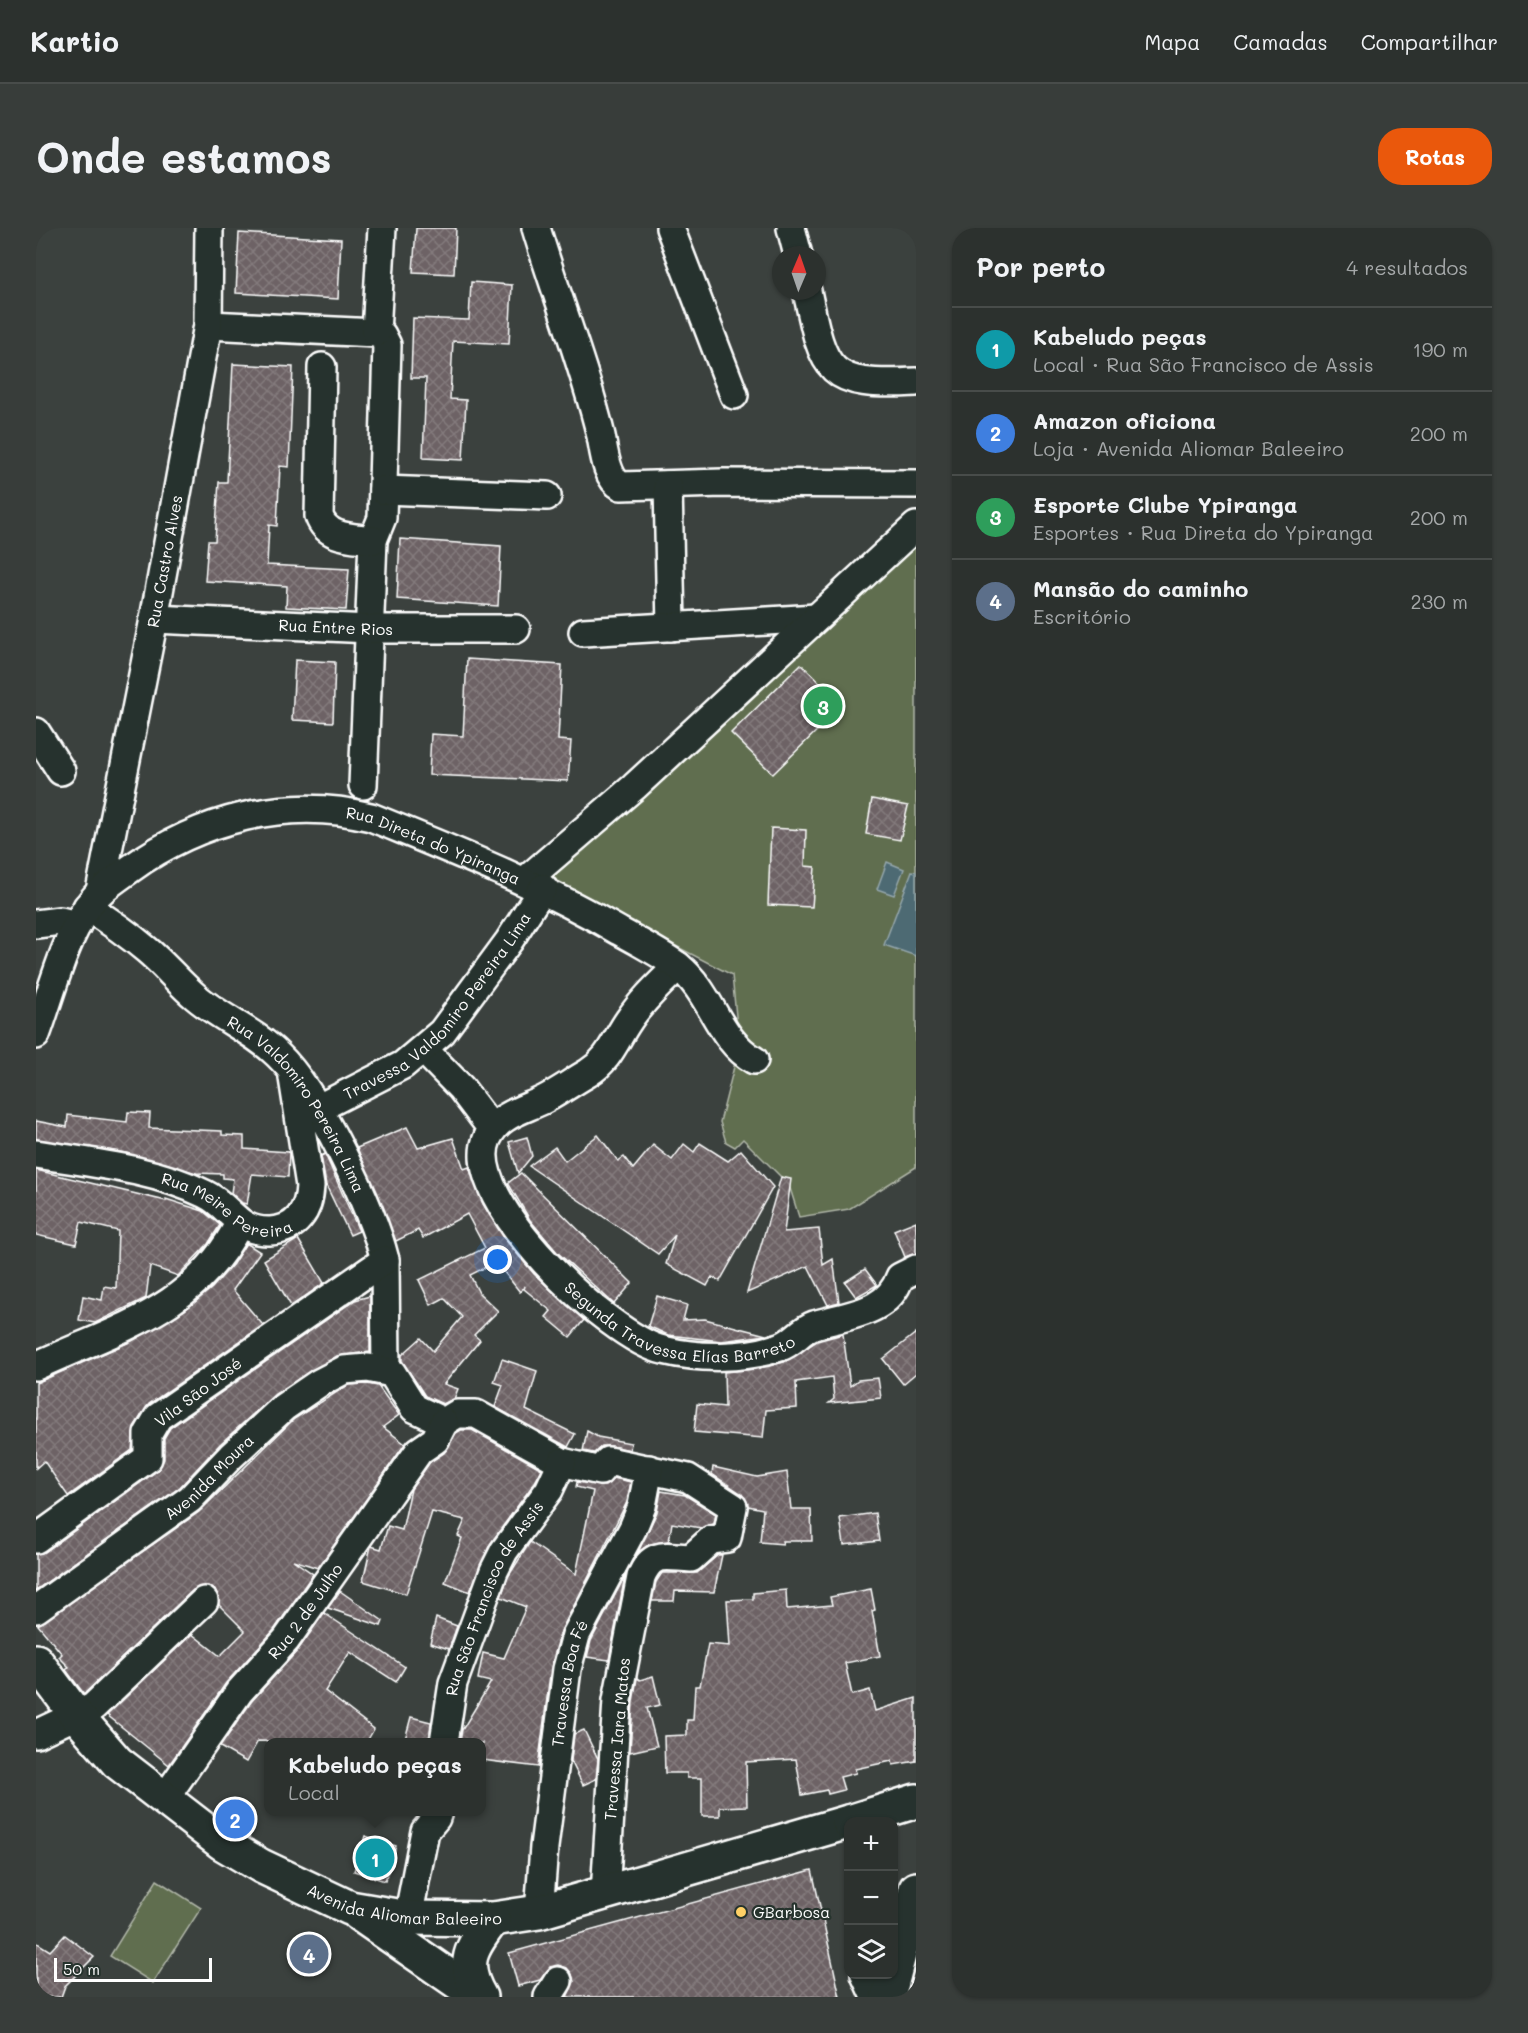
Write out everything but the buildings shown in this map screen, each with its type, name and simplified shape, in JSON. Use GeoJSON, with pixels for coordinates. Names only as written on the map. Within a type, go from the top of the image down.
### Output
{"type":"FeatureCollection","features":[{"type":"Feature","properties":{"kind":"main road","name":"Avenida Aliomar Baleeiro"},"geometry":{"type":"LineString","coordinates":[[36,1661],[77,1716],[117,1762],[222,1843],[261,1866],[350,1908],[408,1918],[493,1919],[539,1912],[844,1823]]}},
{"type":"Feature","properties":{"kind":"main road","name":"Avenida Aliomar Baleeiro"},"geometry":{"type":"LineString","coordinates":[[876,1817],[908,1811]]}},
{"type":"Feature","properties":{"kind":"main road"},"geometry":{"type":"LineString","coordinates":[[888,1997],[916,1888]]}},
{"type":"Feature","properties":{"kind":"main road"},"geometry":{"type":"LineString","coordinates":[[350,1908],[480,1997]]}},
{"type":"Feature","properties":{"kind":"main road"},"geometry":{"type":"LineString","coordinates":[[480,1997],[471,1979],[470,1959],[475,1944],[493,1919]]}},
{"type":"Feature","properties":{"kind":"street","name":"Rua Castro Alves"},"geometry":{"type":"LineString","coordinates":[[72,914],[154,619],[208,325],[208,228]]}},
{"type":"Feature","properties":{"kind":"street"},"geometry":{"type":"LineString","coordinates":[[376,333],[382,228]]}},
{"type":"Feature","properties":{"kind":"street"},"geometry":{"type":"LineString","coordinates":[[536,228],[580,362],[607,462],[615,483],[621,486],[916,484]]}},
{"type":"Feature","properties":{"kind":"street"},"geometry":{"type":"LineString","coordinates":[[670,228],[734,395]]}},
{"type":"Feature","properties":{"kind":"street"},"geometry":{"type":"LineString","coordinates":[[791,228],[796,246]]}},
{"type":"Feature","properties":{"kind":"street"},"geometry":{"type":"LineString","coordinates":[[809,300],[821,352],[831,367],[843,376],[859,382],[916,382]]}},
{"type":"Feature","properties":{"kind":"street"},"geometry":{"type":"LineString","coordinates":[[208,325],[376,333],[382,335],[387,345],[383,490],[381,526],[373,540],[363,785]]}},
{"type":"Feature","properties":{"kind":"street"},"geometry":{"type":"LineString","coordinates":[[322,367],[319,516],[322,524],[335,535],[373,540]]}},
{"type":"Feature","properties":{"kind":"street"},"geometry":{"type":"LineString","coordinates":[[668,485],[671,627]]}},
{"type":"Feature","properties":{"kind":"street"},"geometry":{"type":"LineString","coordinates":[[383,490],[547,496]]}},
{"type":"Feature","properties":{"kind":"street","name":"Rua Direta do Ypiranga"},"geometry":{"type":"LineString","coordinates":[[72,914],[160,847],[195,831],[245,816],[311,808],[345,811],[371,818],[535,884],[634,787],[916,526]]}},
{"type":"Feature","properties":{"kind":"street"},"geometry":{"type":"LineString","coordinates":[[583,632],[816,618]]}},
{"type":"Feature","properties":{"kind":"street","name":"Rua Entre Rios"},"geometry":{"type":"LineString","coordinates":[[154,619],[370,629],[516,629]]}},
{"type":"Feature","properties":{"kind":"street"},"geometry":{"type":"LineString","coordinates":[[36,732],[61,771]]}},
{"type":"Feature","properties":{"kind":"street"},"geometry":{"type":"LineString","coordinates":[[535,884],[678,966],[701,990],[726,1036],[739,1051],[754,1060]]}},
{"type":"Feature","properties":{"kind":"street","name":"Travessa Valdomiro Pereira Lima"},"geometry":{"type":"LineString","coordinates":[[317,1109],[403,1065],[424,1050],[442,1032],[466,1000],[535,884]]}},
{"type":"Feature","properties":{"kind":"street","name":"Rua Valdomiro Pereira Lima"},"geometry":{"type":"LineString","coordinates":[[36,901],[72,914],[147,950],[196,997],[258,1038],[292,1070],[317,1109],[375,1226],[385,1260],[386,1371]]}},
{"type":"Feature","properties":{"kind":"street"},"geometry":{"type":"LineString","coordinates":[[36,1035],[72,914]]}},
{"type":"Feature","properties":{"kind":"street"},"geometry":{"type":"LineString","coordinates":[[424,1050],[461,1088],[492,1129],[502,1119],[544,1099],[600,1064],[617,1043],[628,1021],[678,966]]}},
{"type":"Feature","properties":{"kind":"street","name":"Rua Meire Pereira"},"geometry":{"type":"LineString","coordinates":[[36,1154],[148,1174],[184,1185],[207,1194],[223,1205],[239,1224],[268,1232],[283,1230],[301,1217],[310,1201],[310,1186],[292,1070]]}},
{"type":"Feature","properties":{"kind":"street","name":"Segunda Travessa Elías Barreto"},"geometry":{"type":"LineString","coordinates":[[492,1129],[486,1141],[486,1166],[494,1192],[517,1229],[548,1267],[620,1327],[646,1344],[663,1350],[725,1356],[782,1347],[812,1326],[851,1317],[876,1305],[895,1292],[900,1276],[916,1269]]}},
{"type":"Feature","properties":{"kind":"street"},"geometry":{"type":"LineString","coordinates":[[36,1366],[114,1333],[169,1303],[206,1274],[239,1224]]}},
{"type":"Feature","properties":{"kind":"street","name":"Vila São José"},"geometry":{"type":"LineString","coordinates":[[36,1539],[148,1458],[148,1434],[158,1417],[385,1260]]}},
{"type":"Feature","properties":{"kind":"street","name":"Avenida Moura"},"geometry":{"type":"LineString","coordinates":[[36,1608],[190,1499],[231,1456],[284,1407],[319,1383],[344,1370],[386,1371]]}},
{"type":"Feature","properties":{"kind":"street"},"geometry":{"type":"LineString","coordinates":[[386,1371],[396,1378],[414,1408],[444,1422],[457,1414],[466,1412],[476,1414],[562,1462],[600,1471],[608,1461],[649,1469]]}},
{"type":"Feature","properties":{"kind":"street","name":"Rua 2 de Julho"},"geometry":{"type":"LineString","coordinates":[[165,1798],[239,1692],[286,1640],[419,1451],[435,1440],[444,1422]]}},
{"type":"Feature","properties":{"kind":"street","name":"Rua São Francisco de Assis"},"geometry":{"type":"LineString","coordinates":[[445,1738],[453,1683],[494,1571],[504,1551],[549,1490],[562,1462]]}},
{"type":"Feature","properties":{"kind":"street","name":"Travessa Iara Matos"},"geometry":{"type":"LineString","coordinates":[[604,1894],[617,1700],[641,1577],[647,1563],[654,1558],[691,1558],[711,1540],[727,1538],[733,1507],[688,1479],[649,1469]]}},
{"type":"Feature","properties":{"kind":"street","name":"Travessa Boa Fé"},"geometry":{"type":"LineString","coordinates":[[539,1912],[544,1847],[567,1669],[580,1626],[637,1517],[649,1469]]}},
{"type":"Feature","properties":{"kind":"street"},"geometry":{"type":"LineString","coordinates":[[36,1734],[77,1716],[110,1692],[204,1601]]}},
{"type":"Feature","properties":{"kind":"street"},"geometry":{"type":"LineString","coordinates":[[408,1918],[425,1831],[437,1816]]}},
{"type":"Feature","properties":{"kind":"street"},"geometry":{"type":"LineString","coordinates":[[860,1997],[865,1975],[875,1997]]}},
{"type":"Feature","properties":{"kind":"green space"},"geometry":{"type":"Polygon","coordinates":[[[916,532],[916,1167],[849,1209],[799,1217],[789,1185],[743,1139],[735,1147],[726,1142],[720,1122],[739,1047],[732,975],[546,879],[916,532]]]}},
{"type":"Feature","properties":{"kind":"green space"},"geometry":{"type":"Polygon","coordinates":[[[157,1880],[201,1908],[153,1983],[110,1956],[157,1880]]]}},
{"type":"Feature","properties":{"kind":"water"},"geometry":{"type":"Polygon","coordinates":[[[887,862],[904,869],[894,895],[877,889],[887,862]]]}},
{"type":"Feature","properties":{"kind":"water"},"geometry":{"type":"Polygon","coordinates":[[[912,871],[916,872],[916,956],[884,945],[912,871]]]}},
{"type":"Feature","properties":{"kind":"place","name":"Esporte Clube Ypiranga"},"geometry":{"type":"Point","coordinates":[823,706]}},
{"type":"Feature","properties":{"kind":"place","name":"Amazon oficiona"},"geometry":{"type":"Point","coordinates":[235,1819]}},
{"type":"Feature","properties":{"kind":"place","name":"Kabeludo peças"},"geometry":{"type":"Point","coordinates":[375,1858]}},
{"type":"Feature","properties":{"kind":"place","name":"GBarbosa"},"geometry":{"type":"Point","coordinates":[741,1912]}},
{"type":"Feature","properties":{"kind":"place","name":"Mansão do caminho"},"geometry":{"type":"Point","coordinates":[309,1954]}}]}
